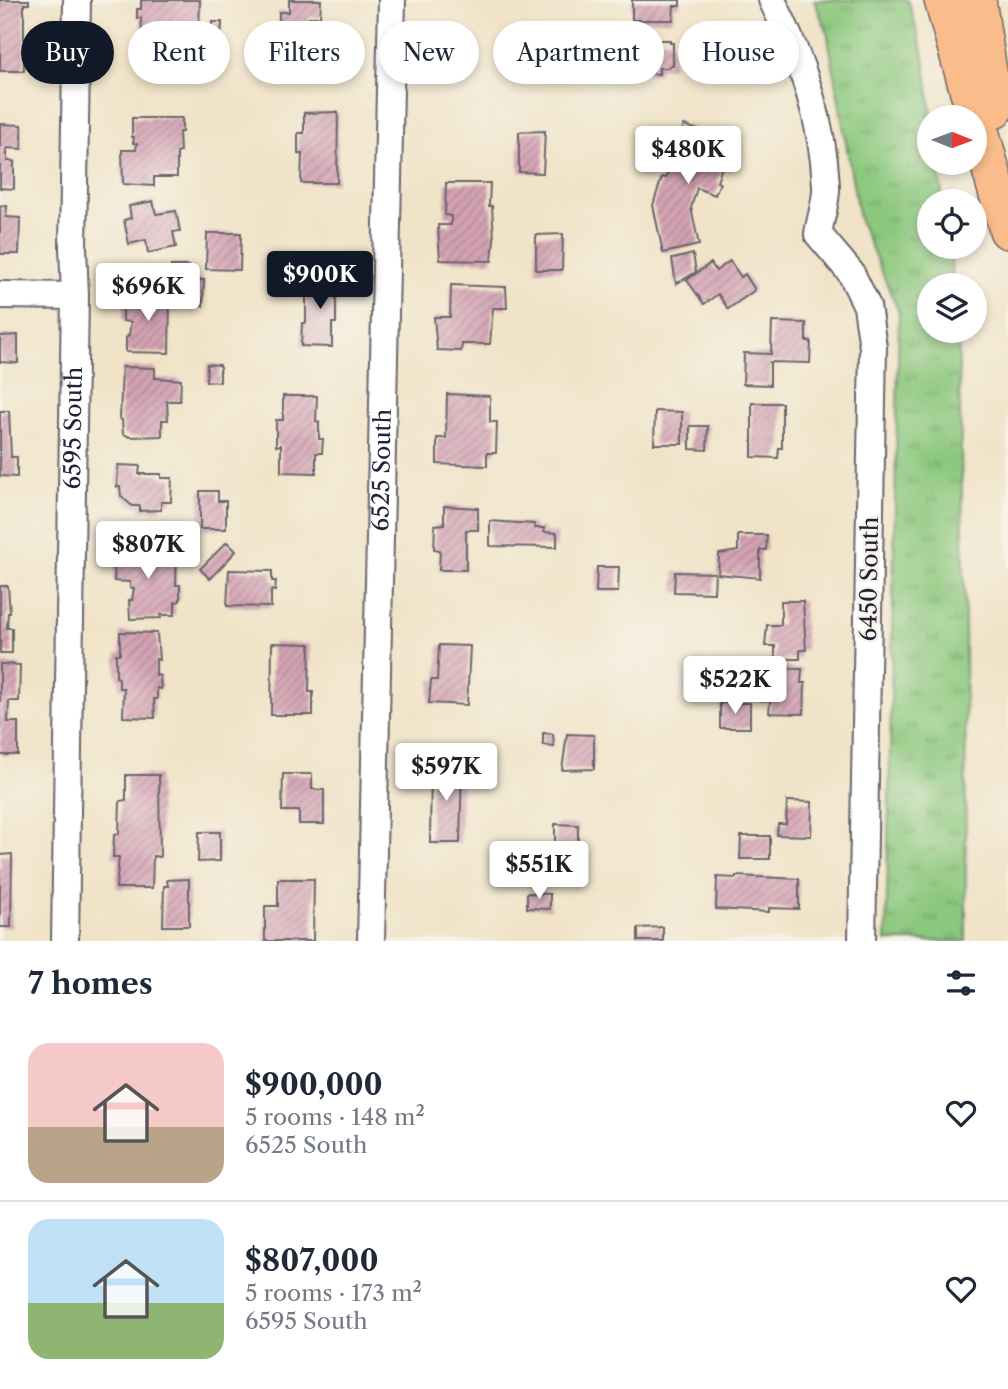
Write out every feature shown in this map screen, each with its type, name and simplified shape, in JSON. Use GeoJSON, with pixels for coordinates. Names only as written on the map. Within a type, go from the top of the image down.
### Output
{"type":"FeatureCollection","features":[{"type":"Feature","properties":{"kind":"highway"},"geometry":{"type":"LineString","coordinates":[[943,0],[1008,230]]}},
{"type":"Feature","properties":{"kind":"highway"},"geometry":{"type":"LineString","coordinates":[[977,0],[1008,210]]}},
{"type":"Feature","properties":{"kind":"street","name":"6595 South"},"geometry":{"type":"LineString","coordinates":[[65,941],[77,0]]}},
{"type":"Feature","properties":{"kind":"street","name":"6525 South"},"geometry":{"type":"LineString","coordinates":[[371,941],[391,0]]}},
{"type":"Feature","properties":{"kind":"street","name":"6450 South"},"geometry":{"type":"LineString","coordinates":[[772,0],[794,44],[815,105],[826,188],[818,234],[851,273],[867,306],[873,347],[862,941]]}},
{"type":"Feature","properties":{"kind":"street"},"geometry":{"type":"LineString","coordinates":[[0,295],[75,296]]}},
{"type":"Feature","properties":{"kind":"green space"},"geometry":{"type":"Polygon","coordinates":[[[814,0],[908,0],[924,56],[930,105],[917,105],[917,175],[940,175],[941,189],[917,189],[917,259],[951,259],[952,273],[917,273],[917,343],[958,343],[965,614],[966,941],[886,941],[899,312],[859,219],[827,31],[814,0]]]}},
{"type":"Feature","properties":{"kind":"building"},"geometry":{"type":"Polygon","coordinates":[[[0,0],[29,0],[29,4],[24,4],[24,21],[21,21],[21,71],[0,71],[0,0]]]}},
{"type":"Feature","properties":{"kind":"building"},"geometry":{"type":"Polygon","coordinates":[[[141,0],[200,0],[199,21],[141,21],[141,18],[137,18],[137,9],[141,9],[141,0]]]}},
{"type":"Feature","properties":{"kind":"building"},"geometry":{"type":"Polygon","coordinates":[[[289,0],[321,0],[320,17],[309,17],[309,21],[279,21],[279,12],[289,12],[289,0]]]}},
{"type":"Feature","properties":{"kind":"building"},"geometry":{"type":"Polygon","coordinates":[[[632,0],[680,0],[680,6],[674,6],[673,20],[632,20],[632,0]]]}},
{"type":"Feature","properties":{"kind":"building"},"geometry":{"type":"Polygon","coordinates":[[[664,40],[673,43],[673,66],[664,68],[664,40]]]}},
{"type":"Feature","properties":{"kind":"building"},"geometry":{"type":"Polygon","coordinates":[[[338,112],[337,183],[301,183],[302,154],[298,154],[298,133],[304,133],[304,113],[338,112]]]}},
{"type":"Feature","properties":{"kind":"building"},"geometry":{"type":"Polygon","coordinates":[[[132,118],[182,118],[177,177],[154,177],[154,186],[123,184],[122,150],[136,150],[137,144],[133,143],[132,118]]]}},
{"type":"Feature","properties":{"kind":"building"},"geometry":{"type":"Polygon","coordinates":[[[0,124],[22,125],[22,149],[7,148],[7,161],[14,161],[14,189],[0,188],[0,124]]]}},
{"type":"Feature","properties":{"kind":"building"},"geometry":{"type":"Polygon","coordinates":[[[684,125],[720,139],[726,137],[732,142],[733,153],[724,161],[715,195],[697,188],[691,208],[699,245],[663,253],[653,205],[662,177],[666,178],[684,125]]]}},
{"type":"Feature","properties":{"kind":"building"},"geometry":{"type":"Polygon","coordinates":[[[545,131],[543,173],[519,172],[519,132],[545,131]]]}},
{"type":"Feature","properties":{"kind":"building"},"geometry":{"type":"Polygon","coordinates":[[[446,183],[490,183],[489,206],[492,206],[494,239],[492,261],[440,260],[438,225],[451,225],[451,216],[445,215],[446,183]]]}},
{"type":"Feature","properties":{"kind":"building"},"geometry":{"type":"Polygon","coordinates":[[[153,201],[156,214],[176,211],[180,231],[173,232],[176,247],[148,253],[146,240],[129,244],[124,220],[131,218],[129,206],[153,201]]]}},
{"type":"Feature","properties":{"kind":"building"},"geometry":{"type":"Polygon","coordinates":[[[0,206],[7,206],[6,217],[20,218],[19,254],[0,254],[0,206]]]}},
{"type":"Feature","properties":{"kind":"building"},"geometry":{"type":"Polygon","coordinates":[[[207,233],[241,233],[240,270],[206,269],[207,233]]]}},
{"type":"Feature","properties":{"kind":"building"},"geometry":{"type":"Polygon","coordinates":[[[563,234],[562,270],[536,270],[536,235],[563,234]]]}},
{"type":"Feature","properties":{"kind":"building"},"geometry":{"type":"Polygon","coordinates":[[[693,254],[696,272],[676,284],[672,259],[693,254]]]}},
{"type":"Feature","properties":{"kind":"building"},"geometry":{"type":"Polygon","coordinates":[[[730,261],[741,277],[745,274],[755,290],[728,309],[718,294],[704,304],[687,280],[711,263],[716,271],[730,261]]]}},
{"type":"Feature","properties":{"kind":"building"},"geometry":{"type":"Polygon","coordinates":[[[171,266],[188,266],[188,279],[170,277],[171,266]]]}},
{"type":"Feature","properties":{"kind":"building"},"geometry":{"type":"Polygon","coordinates":[[[306,276],[336,276],[336,323],[332,323],[332,347],[301,346],[302,323],[306,323],[306,276]]]}},
{"type":"Feature","properties":{"kind":"building"},"geometry":{"type":"Polygon","coordinates":[[[172,280],[204,280],[203,306],[172,306],[172,280]]]}},
{"type":"Feature","properties":{"kind":"building"},"geometry":{"type":"Polygon","coordinates":[[[451,285],[506,287],[507,308],[493,308],[490,344],[462,344],[461,351],[437,350],[434,317],[450,317],[451,285]]]}},
{"type":"Feature","properties":{"kind":"building"},"geometry":{"type":"Polygon","coordinates":[[[123,294],[170,294],[169,353],[126,352],[126,338],[131,322],[123,321],[123,294]]]}},
{"type":"Feature","properties":{"kind":"building"},"geometry":{"type":"Polygon","coordinates":[[[772,322],[806,323],[806,341],[811,341],[810,363],[770,362],[770,385],[743,384],[744,353],[771,354],[772,322]]]}},
{"type":"Feature","properties":{"kind":"building"},"geometry":{"type":"Polygon","coordinates":[[[18,335],[18,363],[0,362],[0,336],[18,335]]]}},
{"type":"Feature","properties":{"kind":"building"},"geometry":{"type":"Polygon","coordinates":[[[207,364],[220,365],[220,382],[206,381],[207,364]]]}},
{"type":"Feature","properties":{"kind":"building"},"geometry":{"type":"Polygon","coordinates":[[[122,367],[155,368],[155,378],[181,380],[180,401],[167,401],[168,420],[162,420],[162,436],[130,437],[123,434],[120,419],[122,367]]]}},
{"type":"Feature","properties":{"kind":"building"},"geometry":{"type":"Polygon","coordinates":[[[447,394],[490,396],[490,422],[497,422],[496,453],[487,453],[487,466],[437,464],[437,438],[446,438],[447,394]]]}},
{"type":"Feature","properties":{"kind":"building"},"geometry":{"type":"Polygon","coordinates":[[[283,396],[317,396],[316,421],[319,422],[319,439],[323,439],[322,453],[316,453],[316,473],[281,472],[281,445],[276,446],[276,420],[283,420],[283,396]]]}},
{"type":"Feature","properties":{"kind":"building"},"geometry":{"type":"Polygon","coordinates":[[[752,403],[782,403],[782,448],[779,448],[778,458],[752,457],[752,403]]]}},
{"type":"Feature","properties":{"kind":"building"},"geometry":{"type":"Polygon","coordinates":[[[0,411],[9,411],[11,457],[17,457],[17,477],[0,476],[0,411]]]}},
{"type":"Feature","properties":{"kind":"building"},"geometry":{"type":"Polygon","coordinates":[[[655,411],[682,412],[682,444],[654,444],[655,411]]]}},
{"type":"Feature","properties":{"kind":"building"},"geometry":{"type":"Polygon","coordinates":[[[690,426],[708,426],[707,450],[690,449],[690,426]]]}},
{"type":"Feature","properties":{"kind":"building"},"geometry":{"type":"Polygon","coordinates":[[[118,465],[140,466],[139,474],[161,474],[161,478],[172,478],[171,502],[161,502],[161,510],[140,511],[140,506],[132,506],[121,496],[120,487],[117,487],[118,465]]]}},
{"type":"Feature","properties":{"kind":"building"},"geometry":{"type":"Polygon","coordinates":[[[200,491],[218,491],[218,501],[226,501],[226,529],[200,529],[200,491]]]}},
{"type":"Feature","properties":{"kind":"building"},"geometry":{"type":"Polygon","coordinates":[[[444,506],[478,508],[478,530],[466,530],[466,570],[439,570],[440,550],[434,549],[435,525],[444,524],[444,506]]]}},
{"type":"Feature","properties":{"kind":"building"},"geometry":{"type":"Polygon","coordinates":[[[490,521],[534,524],[534,528],[544,528],[544,532],[557,533],[557,547],[490,546],[490,521]]]}},
{"type":"Feature","properties":{"kind":"building"},"geometry":{"type":"Polygon","coordinates":[[[738,535],[767,535],[766,550],[760,550],[760,578],[718,574],[719,554],[738,551],[738,535]]]}},
{"type":"Feature","properties":{"kind":"building"},"geometry":{"type":"Polygon","coordinates":[[[227,542],[236,551],[210,579],[200,569],[227,542]]]}},
{"type":"Feature","properties":{"kind":"building"},"geometry":{"type":"Polygon","coordinates":[[[142,543],[142,553],[177,554],[176,585],[180,585],[180,601],[175,602],[175,615],[130,619],[129,600],[132,600],[134,588],[130,588],[130,582],[114,581],[115,556],[118,556],[117,544],[142,543]]]}},
{"type":"Feature","properties":{"kind":"building"},"geometry":{"type":"Polygon","coordinates":[[[597,567],[619,567],[618,592],[596,592],[597,567]]]}},
{"type":"Feature","properties":{"kind":"building"},"geometry":{"type":"Polygon","coordinates":[[[229,570],[272,571],[272,581],[276,581],[275,591],[271,590],[271,607],[227,606],[229,570]]]}},
{"type":"Feature","properties":{"kind":"building"},"geometry":{"type":"Polygon","coordinates":[[[675,572],[715,573],[714,593],[674,592],[675,572]]]}},
{"type":"Feature","properties":{"kind":"building"},"geometry":{"type":"Polygon","coordinates":[[[0,586],[8,586],[10,613],[7,628],[12,628],[12,653],[0,653],[0,586]]]}},
{"type":"Feature","properties":{"kind":"building"},"geometry":{"type":"Polygon","coordinates":[[[781,601],[803,601],[806,650],[800,650],[800,659],[775,659],[775,646],[765,646],[767,625],[781,625],[781,601]]]}},
{"type":"Feature","properties":{"kind":"building"},"geometry":{"type":"Polygon","coordinates":[[[120,632],[157,633],[159,660],[156,659],[156,675],[160,676],[161,689],[157,688],[157,699],[154,699],[155,718],[123,717],[124,688],[119,688],[119,678],[116,677],[120,632]]]}},
{"type":"Feature","properties":{"kind":"building"},"geometry":{"type":"Polygon","coordinates":[[[272,643],[310,644],[309,692],[313,692],[313,715],[271,715],[272,643]]]}},
{"type":"Feature","properties":{"kind":"building"},"geometry":{"type":"Polygon","coordinates":[[[439,645],[470,646],[467,705],[429,703],[431,680],[437,680],[439,645]]]}},
{"type":"Feature","properties":{"kind":"building"},"geometry":{"type":"Polygon","coordinates":[[[0,664],[20,665],[19,701],[9,701],[8,722],[18,722],[18,755],[0,755],[0,664]]]}},
{"type":"Feature","properties":{"kind":"building"},"geometry":{"type":"Polygon","coordinates":[[[761,668],[802,669],[801,683],[805,683],[804,714],[769,713],[770,701],[759,700],[761,668]]]}},
{"type":"Feature","properties":{"kind":"building"},"geometry":{"type":"Polygon","coordinates":[[[720,703],[750,703],[750,728],[720,728],[720,703]]]}},
{"type":"Feature","properties":{"kind":"building"},"geometry":{"type":"Polygon","coordinates":[[[543,733],[553,734],[554,747],[543,745],[543,733]]]}},
{"type":"Feature","properties":{"kind":"building"},"geometry":{"type":"Polygon","coordinates":[[[567,734],[594,735],[594,769],[562,770],[567,734]]]}},
{"type":"Feature","properties":{"kind":"building"},"geometry":{"type":"Polygon","coordinates":[[[431,764],[462,764],[460,843],[430,843],[431,764]]]}},
{"type":"Feature","properties":{"kind":"building"},"geometry":{"type":"Polygon","coordinates":[[[283,774],[312,774],[312,789],[324,790],[324,824],[299,824],[299,811],[282,811],[283,774]]]}},
{"type":"Feature","properties":{"kind":"building"},"geometry":{"type":"Polygon","coordinates":[[[126,775],[159,775],[160,857],[153,856],[152,888],[116,888],[119,857],[113,857],[114,835],[119,834],[120,801],[126,800],[126,775]]]}},
{"type":"Feature","properties":{"kind":"building"},"geometry":{"type":"Polygon","coordinates":[[[787,801],[812,802],[811,836],[777,835],[778,824],[786,824],[787,801]]]}},
{"type":"Feature","properties":{"kind":"building"},"geometry":{"type":"Polygon","coordinates":[[[555,824],[578,825],[578,858],[555,859],[555,824]]]}},
{"type":"Feature","properties":{"kind":"building"},"geometry":{"type":"Polygon","coordinates":[[[199,832],[220,832],[220,861],[198,862],[199,832]]]}},
{"type":"Feature","properties":{"kind":"building"},"geometry":{"type":"Polygon","coordinates":[[[741,836],[770,836],[770,859],[740,859],[741,836]]]}},
{"type":"Feature","properties":{"kind":"building"},"geometry":{"type":"Polygon","coordinates":[[[12,854],[11,927],[0,927],[0,855],[12,854]]]}},
{"type":"Feature","properties":{"kind":"building"},"geometry":{"type":"Polygon","coordinates":[[[514,857],[514,869],[493,868],[493,858],[514,857]]]}},
{"type":"Feature","properties":{"kind":"building"},"geometry":{"type":"Polygon","coordinates":[[[717,877],[799,879],[799,909],[769,908],[769,912],[716,909],[717,877]]]}},
{"type":"Feature","properties":{"kind":"building"},"geometry":{"type":"Polygon","coordinates":[[[189,879],[189,926],[163,926],[164,886],[168,886],[167,880],[189,879]]]}},
{"type":"Feature","properties":{"kind":"building"},"geometry":{"type":"Polygon","coordinates":[[[278,879],[314,879],[313,941],[265,941],[265,906],[278,906],[278,879]]]}},
{"type":"Feature","properties":{"kind":"building"},"geometry":{"type":"Polygon","coordinates":[[[527,893],[550,894],[550,909],[527,908],[527,893]]]}},
{"type":"Feature","properties":{"kind":"building"},"geometry":{"type":"Polygon","coordinates":[[[663,927],[663,941],[638,941],[638,928],[663,927]]]}}]}
